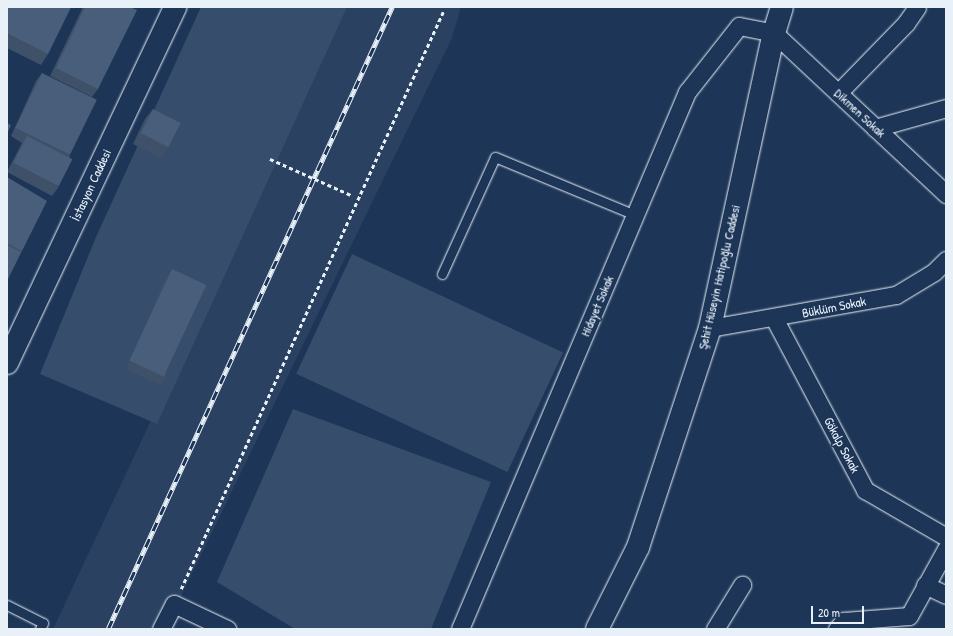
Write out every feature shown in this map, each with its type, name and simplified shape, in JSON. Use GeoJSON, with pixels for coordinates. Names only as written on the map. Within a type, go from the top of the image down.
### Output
{"type":"FeatureCollection","features":[{"type":"Feature","properties":{"kind":"street","name":"İstasyon Caddesi"},"geometry":{"type":"LineString","coordinates":[[7,363],[175,7]]}},
{"type":"Feature","properties":{"kind":"street","name":"Şehit Hüseyin Hatipoğlu Caddesi"},"geometry":{"type":"LineString","coordinates":[[597,629],[638,547],[710,328],[774,33],[782,7]]}},
{"type":"Feature","properties":{"kind":"street"},"geometry":{"type":"LineString","coordinates":[[838,93],[906,23],[917,7]]}},
{"type":"Feature","properties":{"kind":"street","name":"Hidayet Sokak"},"geometry":{"type":"LineString","coordinates":[[460,629],[687,92],[739,26],[774,33]]}},
{"type":"Feature","properties":{"kind":"street","name":"Dikmen Sokak"},"geometry":{"type":"LineString","coordinates":[[774,33],[946,194]]}},
{"type":"Feature","properties":{"kind":"street"},"geometry":{"type":"LineString","coordinates":[[875,128],[946,108]]}},
{"type":"Feature","properties":{"kind":"street","name":"Büklüm Sokak"},"geometry":{"type":"LineString","coordinates":[[710,328],[774,318],[896,295],[934,272],[946,260]]}},
{"type":"Feature","properties":{"kind":"street","name":"Gökalp Sokak"},"geometry":{"type":"LineString","coordinates":[[774,318],[865,490],[946,537]]}},
{"type":"Feature","properties":{"kind":"street"},"geometry":{"type":"LineString","coordinates":[[837,629],[844,621],[909,616],[946,549]]}},
{"type":"Feature","properties":{"kind":"street"},"geometry":{"type":"LineString","coordinates":[[715,629],[742,585]]}},
{"type":"Feature","properties":{"kind":"street"},"geometry":{"type":"LineString","coordinates":[[925,585],[946,595]]}},
{"type":"Feature","properties":{"kind":"street"},"geometry":{"type":"LineString","coordinates":[[161,629],[174,604],[227,629]]}},
{"type":"Feature","properties":{"kind":"lane"},"geometry":{"type":"LineString","coordinates":[[442,274],[495,157],[635,215]]}},
{"type":"Feature","properties":{"kind":"lane"},"geometry":{"type":"LineString","coordinates":[[7,605],[43,623],[40,629]]}},
{"type":"Feature","properties":{"kind":"path"},"geometry":{"type":"LineString","coordinates":[[174,604],[443,12]]}},
{"type":"Feature","properties":{"kind":"path"},"geometry":{"type":"LineString","coordinates":[[270,159],[351,195]]}},
{"type":"Feature","properties":{"kind":"shaded area"},"geometry":{"type":"Polygon","coordinates":[[[201,7],[347,7],[157,424],[40,374],[96,237],[201,7]]]}},
{"type":"Feature","properties":{"kind":"shaded area"},"geometry":{"type":"Polygon","coordinates":[[[345,7],[461,7],[452,38],[165,629],[53,629],[345,7]]]}},
{"type":"Feature","properties":{"kind":"shaded area"},"geometry":{"type":"Polygon","coordinates":[[[352,254],[563,352],[507,472],[296,374],[352,254]]]}},
{"type":"Feature","properties":{"kind":"shaded area"},"geometry":{"type":"Polygon","coordinates":[[[293,409],[491,482],[431,629],[295,629],[217,582],[293,409]]]}},
{"type":"Feature","properties":{"kind":"building"},"geometry":{"type":"Polygon","coordinates":[[[9,7],[71,7],[48,54],[7,33],[7,10],[9,7]]]}},
{"type":"Feature","properties":{"kind":"building"},"geometry":{"type":"Polygon","coordinates":[[[85,7],[130,7],[137,10],[98,89],[56,68],[85,7]]]}},
{"type":"Feature","properties":{"kind":"building"},"geometry":{"type":"Polygon","coordinates":[[[42,73],[97,100],[70,155],[15,128],[42,73]]]}},
{"type":"Feature","properties":{"kind":"building"},"geometry":{"type":"Polygon","coordinates":[[[153,109],[181,123],[168,147],[141,133],[153,109]]]}},
{"type":"Feature","properties":{"kind":"building"},"geometry":{"type":"Polygon","coordinates":[[[7,123],[11,125],[7,134],[7,123]]]}},
{"type":"Feature","properties":{"kind":"building"},"geometry":{"type":"Polygon","coordinates":[[[27,136],[72,159],[59,186],[13,163],[27,136]]]}},
{"type":"Feature","properties":{"kind":"building"},"geometry":{"type":"Polygon","coordinates":[[[7,177],[47,201],[22,251],[7,243],[7,177]]]}},
{"type":"Feature","properties":{"kind":"building"},"geometry":{"type":"Polygon","coordinates":[[[7,245],[21,252],[7,281],[7,245]]]}},
{"type":"Feature","properties":{"kind":"building"},"geometry":{"type":"Polygon","coordinates":[[[172,269],[206,285],[164,377],[129,361],[172,269]]]}},
{"type":"Feature","properties":{"kind":"railway"},"geometry":{"type":"LineString","coordinates":[[108,629],[392,7]]}}]}
